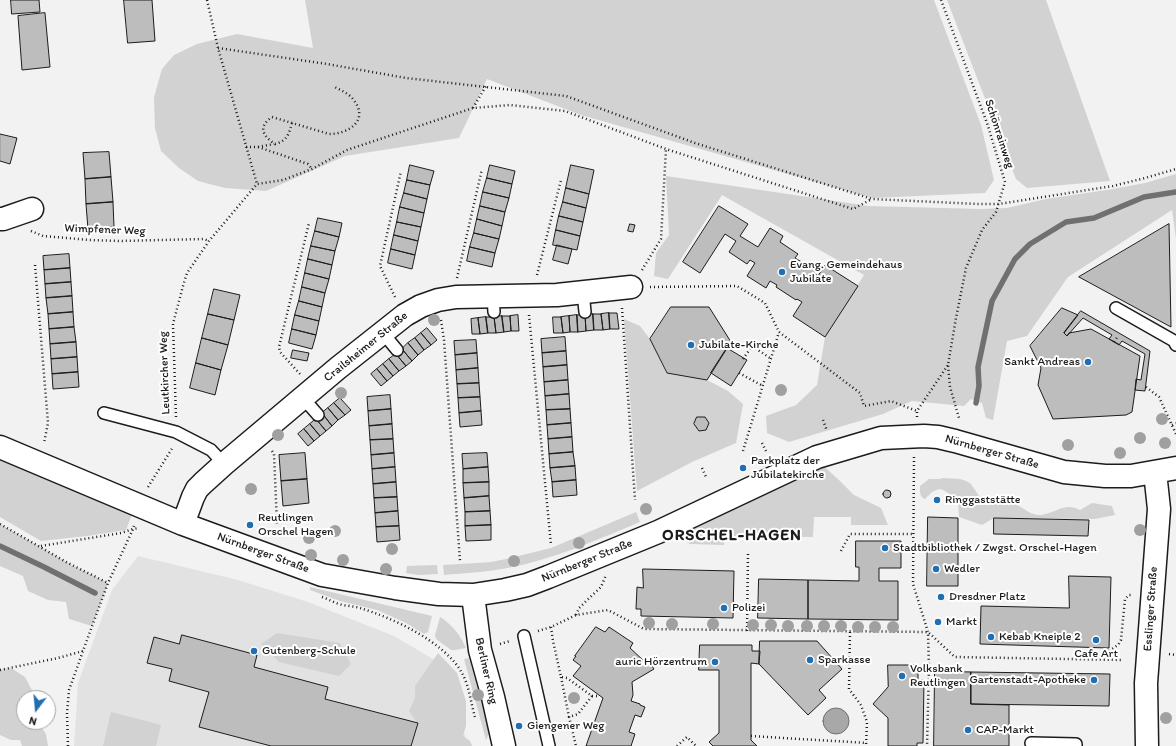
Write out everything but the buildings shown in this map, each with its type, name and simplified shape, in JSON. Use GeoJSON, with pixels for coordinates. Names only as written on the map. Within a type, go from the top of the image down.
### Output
{"type":"FeatureCollection","features":[{"type":"Feature","properties":{"kind":"street"},"geometry":{"type":"LineString","coordinates":[[1,219],[32,209]]}},
{"type":"Feature","properties":{"kind":"street","name":"Crailsheimer Straße"},"geometry":{"type":"LineString","coordinates":[[184,524],[197,489],[224,464],[405,315],[421,306],[438,300],[456,297],[494,304],[529,295],[557,295],[584,302],[626,287]]}},
{"type":"Feature","properties":{"kind":"street","name":"Nürnberger Straße"},"geometry":{"type":"LineString","coordinates":[[0,447],[184,524],[322,575],[395,588],[440,594],[473,595],[527,585],[658,532],[817,457],[881,438],[914,445],[938,437],[1064,472],[1105,476],[1131,476],[1176,468]]}},
{"type":"Feature","properties":{"kind":"street","name":"Esslinger Straße"},"geometry":{"type":"LineString","coordinates":[[1146,746],[1146,683],[1159,509],[1155,472]]}},
{"type":"Feature","properties":{"kind":"street","name":"Berliner Ring"},"geometry":{"type":"LineString","coordinates":[[473,595],[480,650],[493,697],[504,746]]}},
{"type":"Feature","properties":{"kind":"lane"},"geometry":{"type":"LineString","coordinates":[[1116,308],[1174,341],[1176,345]]}},
{"type":"Feature","properties":{"kind":"lane"},"geometry":{"type":"LineString","coordinates":[[383,333],[397,350]]}},
{"type":"Feature","properties":{"kind":"lane"},"geometry":{"type":"LineString","coordinates":[[309,394],[318,415]]}},
{"type":"Feature","properties":{"kind":"lane"},"geometry":{"type":"LineString","coordinates":[[104,412],[176,432],[211,450],[224,464]]}},
{"type":"Feature","properties":{"kind":"lane"},"geometry":{"type":"LineString","coordinates":[[524,636],[549,746]]}},
{"type":"Feature","properties":{"kind":"lane"},"geometry":{"type":"LineString","coordinates":[[1031,743],[1076,744],[1076,746]]}},
{"type":"Feature","properties":{"kind":"path"},"geometry":{"type":"LineString","coordinates":[[206,0],[218,48],[257,184],[283,180],[312,169],[347,150],[473,108],[510,105],[565,112],[666,149],[853,209],[872,199]]}},
{"type":"Feature","properties":{"kind":"path","name":"Schönrainweg"},"geometry":{"type":"LineString","coordinates":[[941,0],[987,123],[1005,182],[996,212],[982,230],[966,268],[956,318],[948,365],[950,387],[959,418],[955,441]]}},
{"type":"Feature","properties":{"kind":"path"},"geometry":{"type":"LineString","coordinates":[[218,48],[327,64],[406,78],[566,96],[696,143],[872,199],[998,204],[1112,186],[1176,169]]}},
{"type":"Feature","properties":{"kind":"path"},"geometry":{"type":"LineString","coordinates":[[275,144],[269,140],[264,133],[263,127],[272,117],[280,118],[329,134],[338,134],[350,128],[357,122],[360,113],[353,99],[346,92],[333,86]]}},
{"type":"Feature","properties":{"kind":"path"},"geometry":{"type":"LineString","coordinates":[[473,108],[486,86]]}},
{"type":"Feature","properties":{"kind":"path"},"geometry":{"type":"LineString","coordinates":[[246,147],[258,147],[282,142],[286,139],[292,123]]}},
{"type":"Feature","properties":{"kind":"path"},"geometry":{"type":"LineString","coordinates":[[258,147],[308,164],[312,169]]}},
{"type":"Feature","properties":{"kind":"path"},"geometry":{"type":"LineString","coordinates":[[635,500],[626,287],[661,239],[666,149]]}},
{"type":"Feature","properties":{"kind":"path"},"geometry":{"type":"LineString","coordinates":[[455,284],[482,169]]}},
{"type":"Feature","properties":{"kind":"path"},"geometry":{"type":"LineString","coordinates":[[398,302],[380,266],[401,171]]}},
{"type":"Feature","properties":{"kind":"path"},"geometry":{"type":"LineString","coordinates":[[551,545],[529,295],[561,180]]}},
{"type":"Feature","properties":{"kind":"path","name":"Leutkircher Weg"},"geometry":{"type":"LineString","coordinates":[[108,582],[133,529],[147,490],[176,443],[173,324],[187,273],[209,241],[257,184]]}},
{"type":"Feature","properties":{"kind":"path","name":"Wimpfener Weg"},"geometry":{"type":"LineString","coordinates":[[1,219],[43,236],[59,238],[119,242],[204,239],[209,241]]}},
{"type":"Feature","properties":{"kind":"path"},"geometry":{"type":"LineString","coordinates":[[309,223],[279,347],[280,352],[309,394]]}},
{"type":"Feature","properties":{"kind":"path"},"geometry":{"type":"LineString","coordinates":[[35,265],[48,423],[39,463]]}},
{"type":"Feature","properties":{"kind":"path"},"geometry":{"type":"LineString","coordinates":[[626,287],[737,286],[764,303],[779,332],[860,393],[864,406],[891,402],[917,411]]}},
{"type":"Feature","properties":{"kind":"path"},"geometry":{"type":"LineString","coordinates":[[438,300],[444,340],[460,561]]}},
{"type":"Feature","properties":{"kind":"path"},"geometry":{"type":"LineString","coordinates":[[743,451],[779,332]]}},
{"type":"Feature","properties":{"kind":"path"},"geometry":{"type":"LineString","coordinates":[[1114,342],[1118,336]]}},
{"type":"Feature","properties":{"kind":"path"},"geometry":{"type":"LineString","coordinates":[[743,359],[752,346],[770,358]]}},
{"type":"Feature","properties":{"kind":"path","name":"Schönrainweg"},"geometry":{"type":"LineString","coordinates":[[928,632],[913,584],[914,445],[917,411],[948,365]]}},
{"type":"Feature","properties":{"kind":"path"},"geometry":{"type":"LineString","coordinates":[[739,373],[763,386]]}},
{"type":"Feature","properties":{"kind":"path"},"geometry":{"type":"LineString","coordinates":[[1146,387],[1159,397],[1176,434]]}},
{"type":"Feature","properties":{"kind":"path"},"geometry":{"type":"LineString","coordinates":[[823,420],[827,431]]}},
{"type":"Feature","properties":{"kind":"path"},"geometry":{"type":"LineString","coordinates":[[1172,425],[1176,423]]}},
{"type":"Feature","properties":{"kind":"path"},"geometry":{"type":"LineString","coordinates":[[260,434],[274,454],[277,524]]}},
{"type":"Feature","properties":{"kind":"path"},"geometry":{"type":"LineString","coordinates":[[762,443],[766,451]]}},
{"type":"Feature","properties":{"kind":"path"},"geometry":{"type":"LineString","coordinates":[[702,468],[706,477]]}},
{"type":"Feature","properties":{"kind":"path"},"geometry":{"type":"LineString","coordinates":[[0,524],[41,546],[68,563],[108,582],[69,690],[67,713],[68,746]]}},
{"type":"Feature","properties":{"kind":"path"},"geometry":{"type":"LineString","coordinates":[[41,546],[145,528]]}},
{"type":"Feature","properties":{"kind":"path"},"geometry":{"type":"LineString","coordinates":[[841,550],[850,534],[913,534]]}},
{"type":"Feature","properties":{"kind":"path"},"geometry":{"type":"LineString","coordinates":[[576,615],[579,608],[601,588],[617,549]]}},
{"type":"Feature","properties":{"kind":"path"},"geometry":{"type":"LineString","coordinates":[[747,631],[748,551]]}},
{"type":"Feature","properties":{"kind":"path"},"geometry":{"type":"LineString","coordinates":[[316,595],[381,616],[427,638],[438,646],[452,658],[462,673],[476,724]]}},
{"type":"Feature","properties":{"kind":"path"},"geometry":{"type":"LineString","coordinates":[[1109,651],[1118,645],[1121,640],[1126,599],[1129,595],[1152,596]]}},
{"type":"Feature","properties":{"kind":"path"},"geometry":{"type":"LineString","coordinates":[[496,645],[551,627],[576,615],[608,610],[644,629],[928,632],[955,657],[1123,660]]}},
{"type":"Feature","properties":{"kind":"path"},"geometry":{"type":"LineString","coordinates":[[551,627],[576,746]]}},
{"type":"Feature","properties":{"kind":"path"},"geometry":{"type":"LineString","coordinates":[[751,736],[866,744],[867,722],[861,705],[849,689],[850,632]]}},
{"type":"Feature","properties":{"kind":"path"},"geometry":{"type":"LineString","coordinates":[[927,746],[929,669],[928,632]]}},
{"type":"Feature","properties":{"kind":"path"},"geometry":{"type":"LineString","coordinates":[[0,669],[58,658],[83,651]]}},
{"type":"Feature","properties":{"kind":"path"},"geometry":{"type":"LineString","coordinates":[[562,677],[567,678],[592,696],[599,696]]}},
{"type":"Feature","properties":{"kind":"path"},"geometry":{"type":"LineString","coordinates":[[569,717],[578,714],[592,696]]}},
{"type":"Feature","properties":{"kind":"path"},"geometry":{"type":"LineString","coordinates":[[677,746],[687,737],[696,746]]}},
{"type":"Feature","properties":{"kind":"shaded area"},"geometry":{"type":"Polygon","coordinates":[[[305,0],[934,0],[981,125],[994,180],[985,193],[872,198],[581,115],[487,79],[459,138],[345,156],[266,191],[225,188],[198,181],[179,168],[161,151],[155,128],[154,97],[162,69],[174,55],[197,44],[237,34],[313,48],[305,0]]]}},
{"type":"Feature","properties":{"kind":"shaded area"},"geometry":{"type":"Polygon","coordinates":[[[947,0],[1046,0],[1110,181],[1027,188],[1016,179],[947,0]]]}},
{"type":"Feature","properties":{"kind":"shaded area"},"geometry":{"type":"Polygon","coordinates":[[[1176,174],[1176,239],[1172,210],[1068,277],[1027,336],[1007,341],[993,420],[986,418],[982,403],[971,399],[964,406],[912,401],[883,414],[789,442],[767,433],[766,416],[796,405],[817,385],[825,337],[864,275],[722,195],[668,279],[654,276],[656,253],[669,235],[666,176],[869,206],[981,209],[1007,208],[1046,199],[1113,189],[1145,183],[1176,174]]]}},
{"type":"Feature","properties":{"kind":"shaded area"},"geometry":{"type":"Polygon","coordinates":[[[624,319],[640,326],[650,339],[666,373],[707,380],[728,391],[743,404],[736,443],[692,462],[637,491],[624,319]]]}},
{"type":"Feature","properties":{"kind":"shaded area"},"geometry":{"type":"Polygon","coordinates":[[[0,458],[134,509],[126,530],[41,541],[0,517],[0,458]]]}},
{"type":"Feature","properties":{"kind":"shaded area"},"geometry":{"type":"Polygon","coordinates":[[[818,461],[854,495],[881,508],[888,525],[851,525],[851,517],[814,517],[813,537],[725,536],[724,545],[690,544],[665,530],[818,461]]]}},
{"type":"Feature","properties":{"kind":"shaded area"},"geometry":{"type":"Polygon","coordinates":[[[943,478],[964,480],[968,482],[971,484],[985,505],[1004,500],[1017,505],[1032,514],[1041,515],[1069,507],[1080,510],[1092,503],[1112,506],[1115,515],[1095,519],[994,518],[982,525],[959,517],[958,499],[943,490],[939,489],[932,492],[925,499],[922,497],[920,494],[920,486],[929,479],[943,478]]]}},
{"type":"Feature","properties":{"kind":"shaded area"},"geometry":{"type":"Polygon","coordinates":[[[636,512],[640,522],[542,560],[508,568],[444,575],[443,565],[491,562],[551,548],[636,512]]]}},
{"type":"Feature","properties":{"kind":"shaded area"},"geometry":{"type":"Polygon","coordinates":[[[0,524],[68,563],[108,583],[92,626],[69,619],[66,602],[48,600],[28,591],[23,576],[0,566],[0,524]]]}},
{"type":"Feature","properties":{"kind":"shaded area","name":"Gutenberg-Schule"},"geometry":{"type":"Polygon","coordinates":[[[138,556],[238,580],[308,602],[394,636],[445,666],[468,746],[74,746],[78,683],[112,590],[138,556]]]}},
{"type":"Feature","properties":{"kind":"shaded area"},"geometry":{"type":"Polygon","coordinates":[[[437,565],[438,574],[418,575],[406,573],[407,566],[437,565]]]}},
{"type":"Feature","properties":{"kind":"shaded area"},"geometry":{"type":"Polygon","coordinates":[[[310,587],[432,616],[428,632],[424,634],[406,623],[377,610],[340,601],[310,590],[310,587]]]}},
{"type":"Feature","properties":{"kind":"shaded area"},"geometry":{"type":"Polygon","coordinates":[[[440,617],[449,623],[456,631],[466,648],[451,650],[436,639],[435,635],[440,617]]]}},
{"type":"Feature","properties":{"kind":"shaded area"},"geometry":{"type":"Polygon","coordinates":[[[277,633],[340,643],[351,664],[339,676],[279,662],[261,644],[277,633]]]}},
{"type":"Feature","properties":{"kind":"shaded area"},"geometry":{"type":"Polygon","coordinates":[[[438,653],[457,673],[466,701],[466,726],[463,736],[470,741],[472,746],[411,746],[417,723],[409,711],[415,698],[415,686],[438,653]]]}},
{"type":"Feature","properties":{"kind":"shaded area"},"geometry":{"type":"Polygon","coordinates":[[[469,658],[490,731],[486,740],[464,659],[469,658]]]}},
{"type":"Feature","properties":{"kind":"shaded area"},"geometry":{"type":"Polygon","coordinates":[[[11,668],[25,677],[32,690],[16,690],[16,730],[43,730],[46,734],[48,746],[22,746],[20,740],[11,740],[0,735],[0,670],[11,668]]]}},
{"type":"Feature","properties":{"kind":"shaded area"},"geometry":{"type":"Polygon","coordinates":[[[836,708],[845,712],[849,721],[845,730],[836,734],[827,730],[823,721],[827,712],[836,708]]]}},
{"type":"Feature","properties":{"kind":"shaded area"},"geometry":{"type":"Polygon","coordinates":[[[111,712],[161,725],[156,746],[103,746],[111,712]]]}},
{"type":"Feature","properties":{"kind":"waterway"},"geometry":{"type":"LineString","coordinates":[[976,403],[979,386],[978,367],[992,301],[1015,259],[1030,244],[1066,222],[1094,218],[1144,197],[1176,192]]}},
{"type":"Feature","properties":{"kind":"waterway"},"geometry":{"type":"LineString","coordinates":[[0,546],[95,593]]}},
{"type":"Feature","properties":{"kind":"place","name":"Evang. Gemeindehaus Jubilate"},"geometry":{"type":"Point","coordinates":[782,272]}},
{"type":"Feature","properties":{"kind":"place","name":"Jubilate-Kirche"},"geometry":{"type":"Point","coordinates":[691,345]}},
{"type":"Feature","properties":{"kind":"place","name":"Sankt Andreas"},"geometry":{"type":"Point","coordinates":[1088,362]}},
{"type":"Feature","properties":{"kind":"place","name":"Parkplatz der Jubilatekirche"},"geometry":{"type":"Point","coordinates":[743,468]}},
{"type":"Feature","properties":{"kind":"place","name":"Ringgaststätte"},"geometry":{"type":"Point","coordinates":[937,500]}},
{"type":"Feature","properties":{"kind":"place","name":"Reutlingen Orschel Hagen"},"geometry":{"type":"Point","coordinates":[250,525]}},
{"type":"Feature","properties":{"kind":"place","name":"Stadtbibliothek / Zwgst. Orschel-Hagen"},"geometry":{"type":"Point","coordinates":[885,548]}},
{"type":"Feature","properties":{"kind":"place","name":"Wedler"},"geometry":{"type":"Point","coordinates":[936,569]}},
{"type":"Feature","properties":{"kind":"place","name":"Dresdner Platz"},"geometry":{"type":"Point","coordinates":[941,597]}},
{"type":"Feature","properties":{"kind":"place","name":"Polizei"},"geometry":{"type":"Point","coordinates":[724,608]}},
{"type":"Feature","properties":{"kind":"place","name":"Markt"},"geometry":{"type":"Point","coordinates":[938,622]}},
{"type":"Feature","properties":{"kind":"place","name":"Kebab Kneiple 2"},"geometry":{"type":"Point","coordinates":[991,637]}},
{"type":"Feature","properties":{"kind":"place","name":"Cafe Art"},"geometry":{"type":"Point","coordinates":[1096,640]}},
{"type":"Feature","properties":{"kind":"place","name":"Gutenberg-Schule"},"geometry":{"type":"Point","coordinates":[254,651]}},
{"type":"Feature","properties":{"kind":"place","name":"Sparkasse"},"geometry":{"type":"Point","coordinates":[810,660]}},
{"type":"Feature","properties":{"kind":"place","name":"auric Hörzentrum"},"geometry":{"type":"Point","coordinates":[715,662]}},
{"type":"Feature","properties":{"kind":"place","name":"Volksbank Reutlingen"},"geometry":{"type":"Point","coordinates":[902,676]}},
{"type":"Feature","properties":{"kind":"place","name":"Gartenstadt-Apotheke"},"geometry":{"type":"Point","coordinates":[1094,680]}},
{"type":"Feature","properties":{"kind":"place","name":"Giengener Weg"},"geometry":{"type":"Point","coordinates":[519,726]}},
{"type":"Feature","properties":{"kind":"place","name":"CAP-Markt"},"geometry":{"type":"Point","coordinates":[968,730]}},
{"type":"Feature","properties":{"kind":"district","name":"ORSCHEL-HAGEN"},"geometry":{"type":"Point","coordinates":[732,536]}}]}
